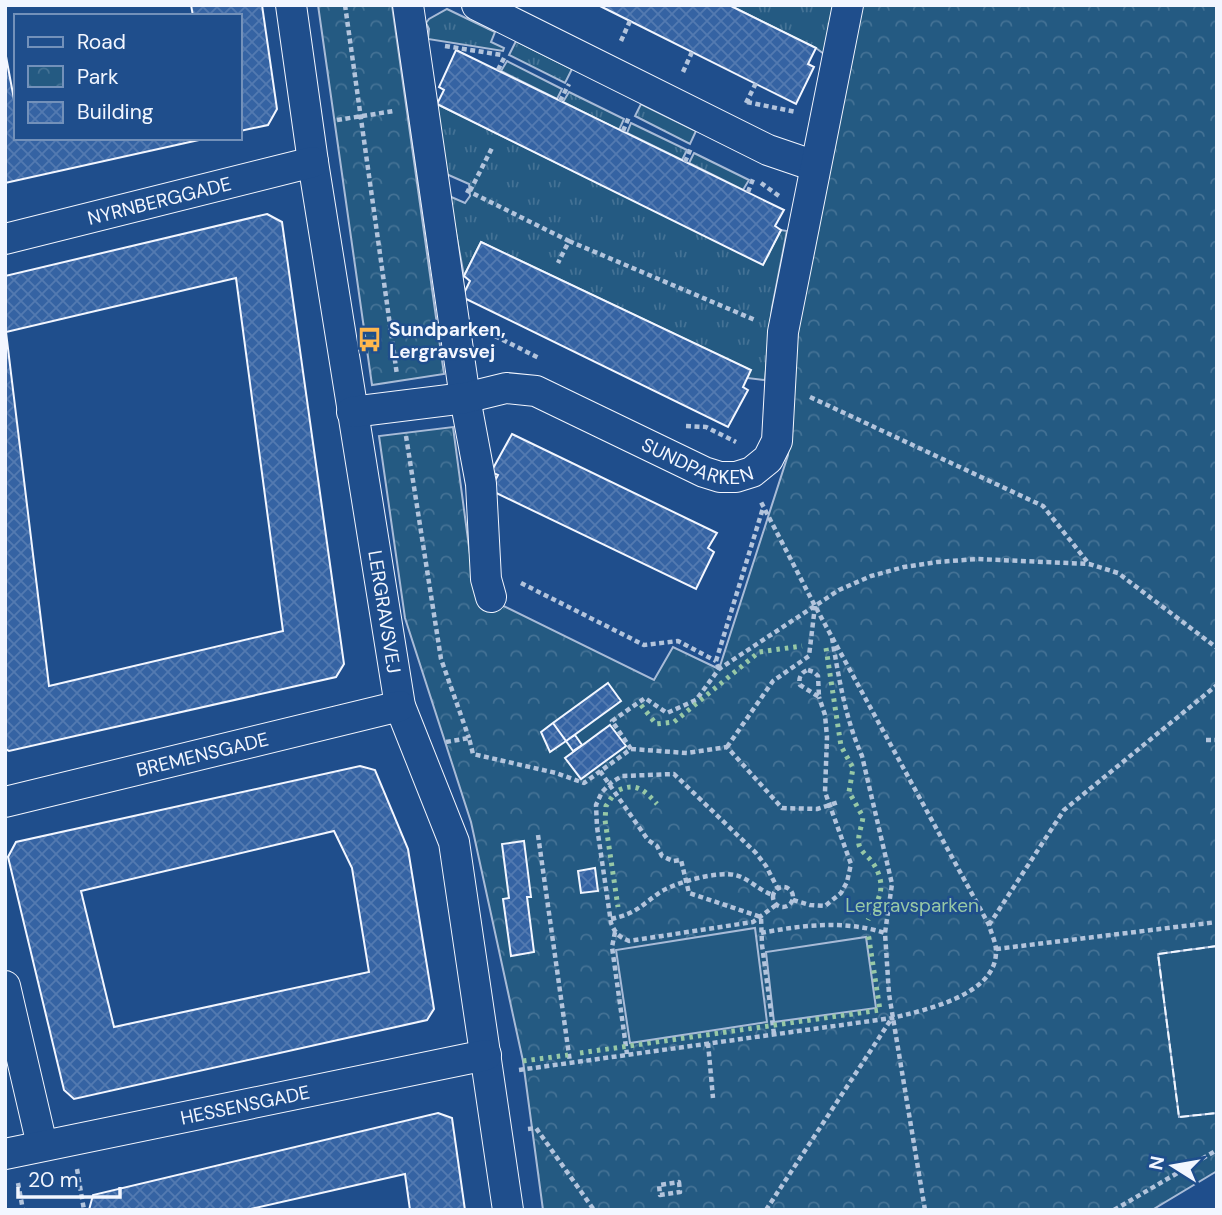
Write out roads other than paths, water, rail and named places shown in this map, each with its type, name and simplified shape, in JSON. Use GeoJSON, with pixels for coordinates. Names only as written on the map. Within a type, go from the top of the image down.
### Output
{"type":"FeatureCollection","features":[{"type":"Feature","properties":{"kind":"street","name":"LERGRAVSVEJ"},"geometry":{"type":"LineString","coordinates":[[290,5],[400,706],[454,842],[508,1210]]}},
{"type":"Feature","properties":{"kind":"street"},"geometry":{"type":"LineString","coordinates":[[408,5],[465,398],[481,484],[483,547],[491,597]]}},
{"type":"Feature","properties":{"kind":"street"},"geometry":{"type":"LineString","coordinates":[[477,5],[768,150],[815,166]]}},
{"type":"Feature","properties":{"kind":"street","name":"SUNDPARKEN"},"geometry":{"type":"LineString","coordinates":[[352,412],[465,398],[506,388],[536,391],[704,472],[720,477],[736,477],[752,472],[768,459],[777,441],[783,332],[848,5]]}},
{"type":"Feature","properties":{"kind":"street","name":"NYRNBERGGADE"},"geometry":{"type":"LineString","coordinates":[[5,239],[313,162]]}},
{"type":"Feature","properties":{"kind":"street","name":"BREMENSGADE"},"geometry":{"type":"LineString","coordinates":[[5,802],[400,706]]}},
{"type":"Feature","properties":{"kind":"street"},"geometry":{"type":"LineString","coordinates":[[5,986],[42,1145]]}},
{"type":"Feature","properties":{"kind":"street","name":"HESSENSGADE"},"geometry":{"type":"LineString","coordinates":[[5,1154],[486,1055]]}},
{"type":"Feature","properties":{"kind":"place","name":"Sundparken, Lergravsvej"},"geometry":{"type":"Point","coordinates":[369,340]}},
{"type":"Feature","properties":{"kind":"park label","name":"Lergravsparken"},"geometry":{"type":"Point","coordinates":[912,905]}}]}
